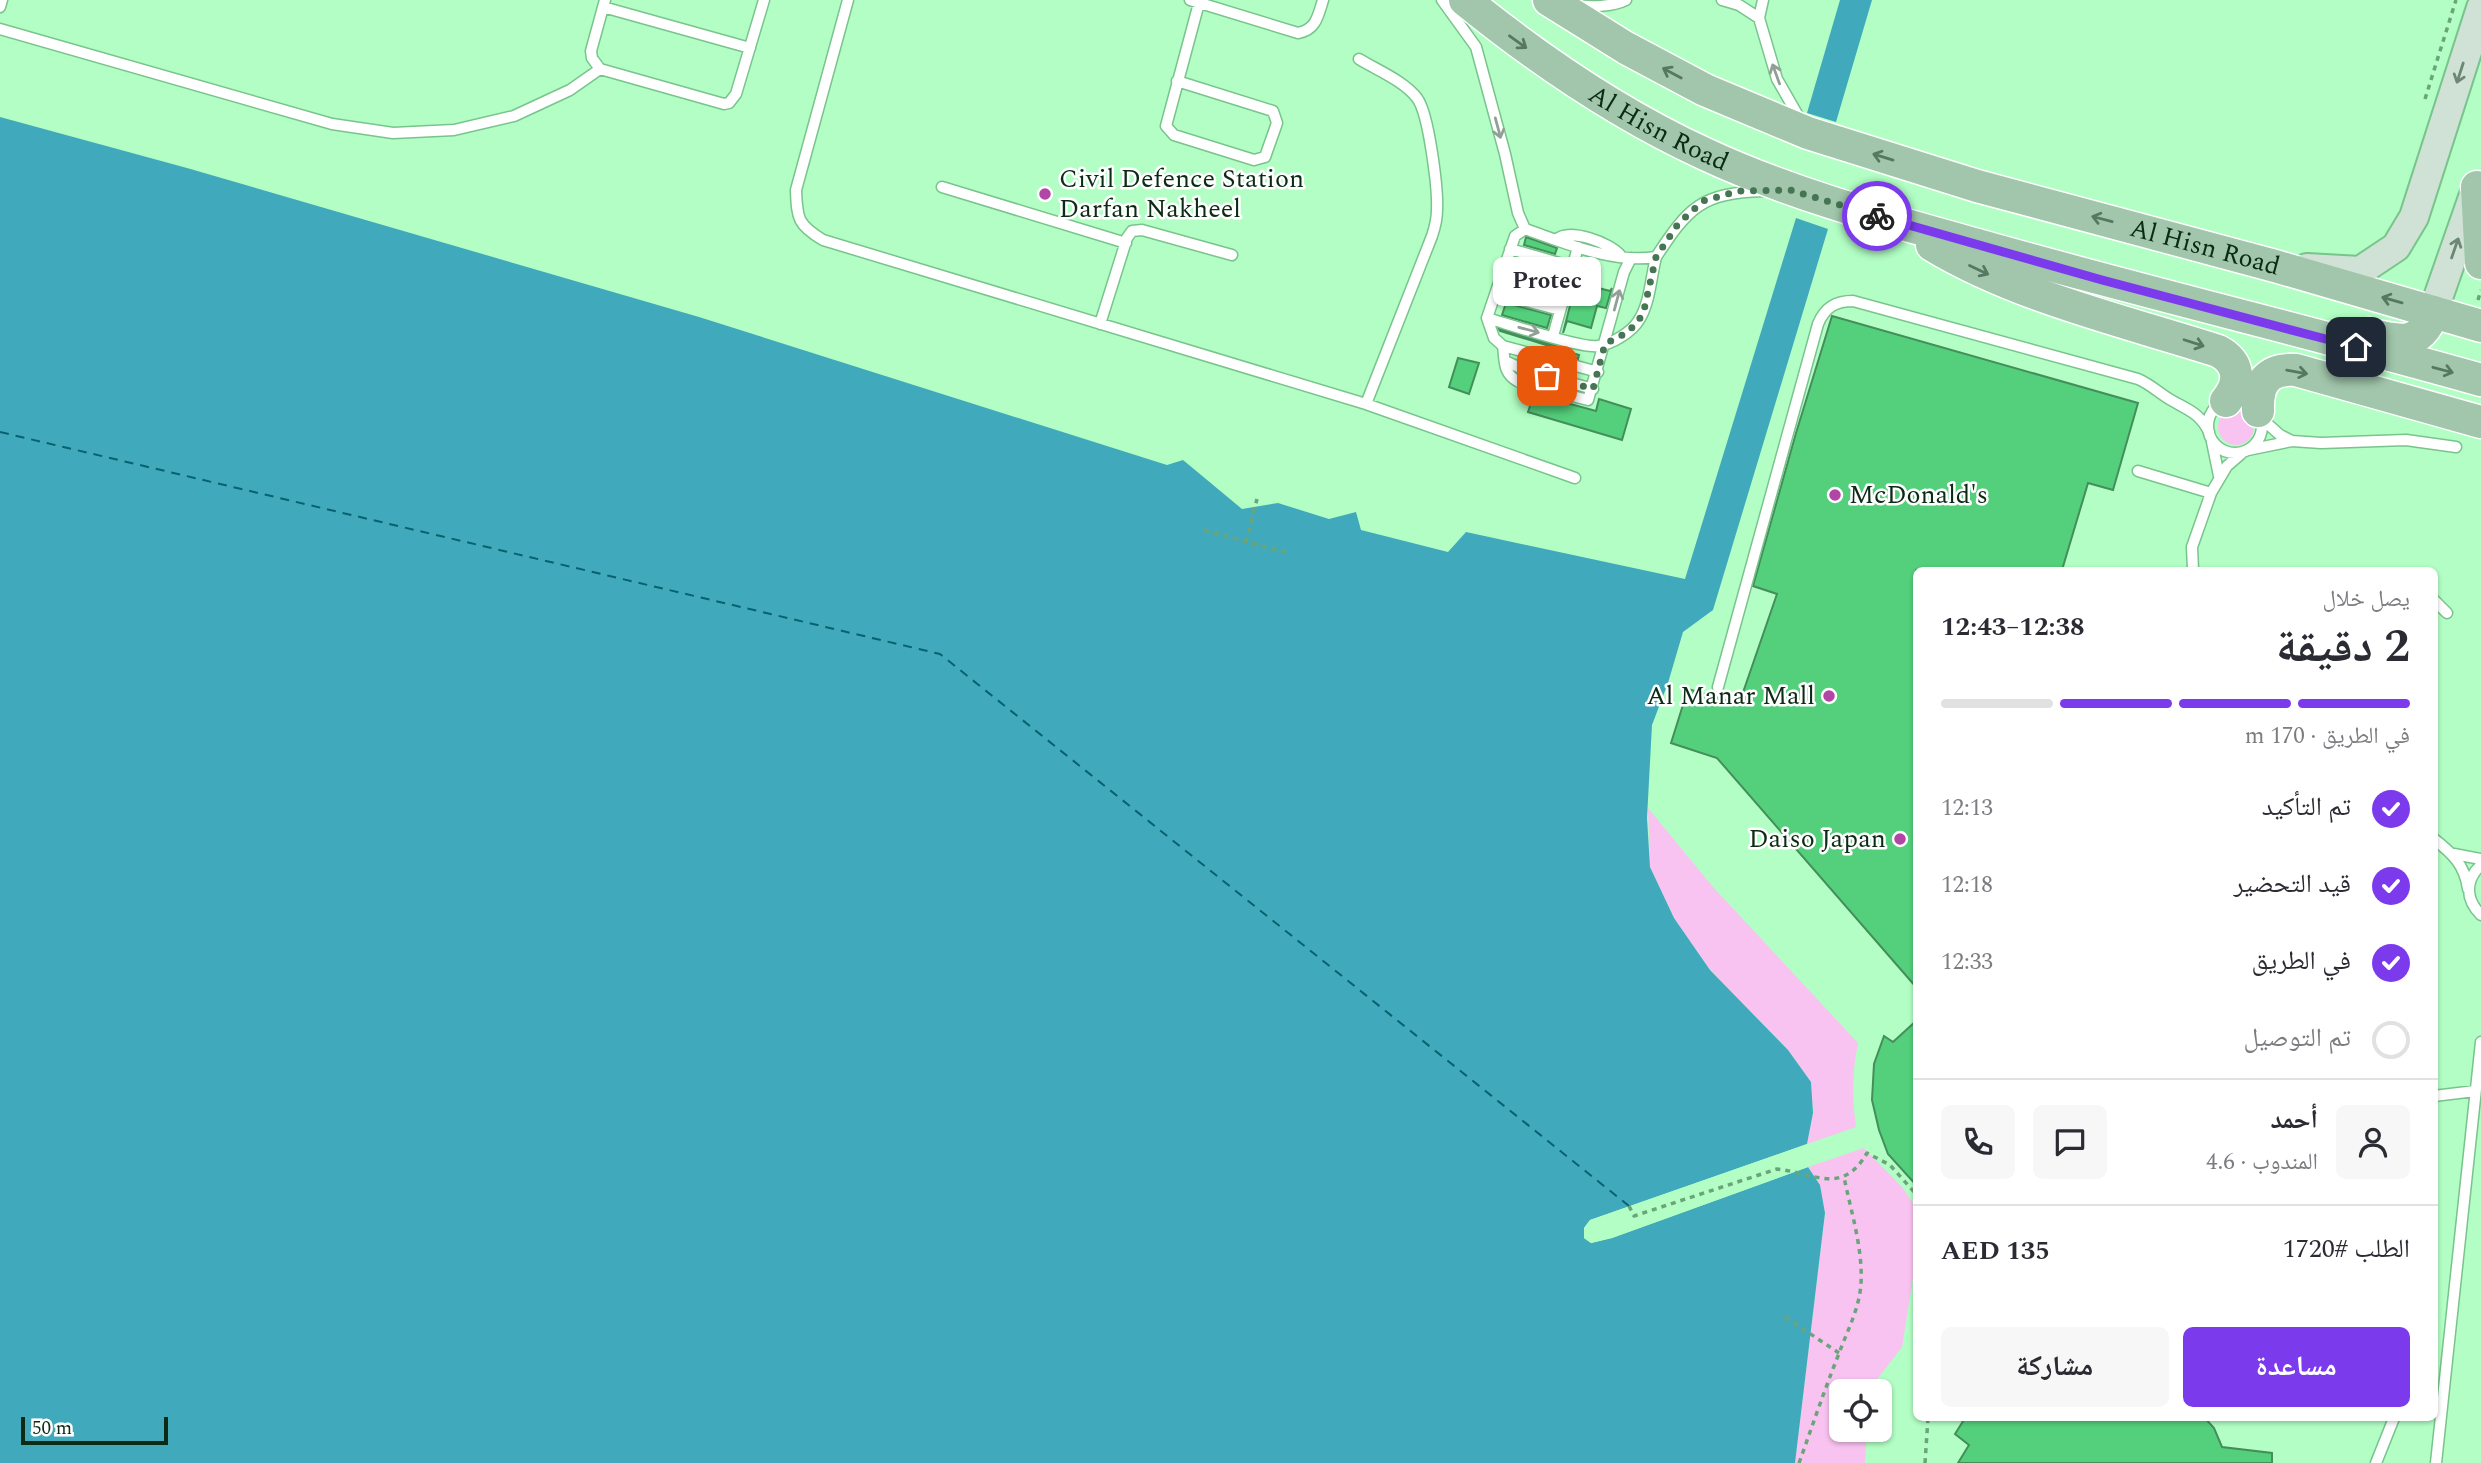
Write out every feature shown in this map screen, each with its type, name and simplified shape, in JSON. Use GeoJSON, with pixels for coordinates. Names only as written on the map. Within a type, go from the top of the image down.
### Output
{"type":"FeatureCollection","features":[{"type":"Feature","properties":{"kind":"main road","name":"Al Hisn Road"},"geometry":{"type":"LineString","coordinates":[[1465,0],[1561,73],[1629,115],[1705,154],[1790,190],[2102,280],[2481,380]]}},
{"type":"Feature","properties":{"kind":"main road","name":"Al Hisn Road"},"geometry":{"type":"LineString","coordinates":[[1549,0],[1626,48],[1705,90],[1808,134],[1977,186],[2275,266],[2481,326]]}},
{"type":"Feature","properties":{"kind":"main road"},"geometry":{"type":"LineString","coordinates":[[2479,180],[2481,263]]}},
{"type":"Feature","properties":{"kind":"main road"},"geometry":{"type":"LineString","coordinates":[[1899,223],[1942,251],[1990,275],[2227,356],[2235,368],[2237,380],[2234,392],[2223,403]]}},
{"type":"Feature","properties":{"kind":"main road"},"geometry":{"type":"LineString","coordinates":[[2102,280],[2156,279],[2209,288],[2403,341],[2417,337],[2428,327],[2433,312]]}},
{"type":"Feature","properties":{"kind":"main road"},"geometry":{"type":"LineString","coordinates":[[2259,415],[2259,389],[2272,373],[2283,369],[2296,370],[2481,422]]}},
{"type":"Feature","properties":{"kind":"street"},"geometry":{"type":"LineString","coordinates":[[2275,266],[2360,271],[2396,247],[2414,218],[2481,8]]}},
{"type":"Feature","properties":{"kind":"street"},"geometry":{"type":"LineString","coordinates":[[2433,312],[2479,180]]}},
{"type":"Feature","properties":{"kind":"lane"},"geometry":{"type":"LineString","coordinates":[[0,7],[2,0]]}},
{"type":"Feature","properties":{"kind":"lane"},"geometry":{"type":"LineString","coordinates":[[750,48],[604,3],[591,51],[595,64],[600,69],[724,104],[729,103],[736,94],[750,48],[764,0]]}},
{"type":"Feature","properties":{"kind":"lane"},"geometry":{"type":"LineString","coordinates":[[848,0],[796,190],[799,220],[809,231],[823,240],[1366,404],[1575,478]]}},
{"type":"Feature","properties":{"kind":"lane"},"geometry":{"type":"LineString","coordinates":[[1177,81],[1273,111],[1277,123],[1265,157],[1254,160],[1171,133],[1166,122],[1194,1],[1298,33],[1312,27],[1323,0]]}},
{"type":"Feature","properties":{"kind":"lane"},"geometry":{"type":"LineString","coordinates":[[1442,0],[1476,47],[1518,213],[1525,229],[1578,247],[1626,257],[1656,257]]}},
{"type":"Feature","properties":{"kind":"lane"},"geometry":{"type":"LineString","coordinates":[[1549,0],[1586,6],[1626,0]]}},
{"type":"Feature","properties":{"kind":"lane"},"geometry":{"type":"LineString","coordinates":[[1722,0],[1746,9],[1759,18]]}},
{"type":"Feature","properties":{"kind":"lane"},"geometry":{"type":"LineString","coordinates":[[1763,0],[1759,18],[1777,79],[1808,134]]}},
{"type":"Feature","properties":{"kind":"lane"},"geometry":{"type":"LineString","coordinates":[[0,29],[332,124],[393,133],[454,130],[514,116],[570,90],[600,69]]}},
{"type":"Feature","properties":{"kind":"lane"},"geometry":{"type":"LineString","coordinates":[[1359,59],[1407,89],[1417,98],[1424,110],[1437,208],[1432,236],[1366,404]]}},
{"type":"Feature","properties":{"kind":"lane"},"geometry":{"type":"LineString","coordinates":[[942,187],[1126,243]]}},
{"type":"Feature","properties":{"kind":"lane"},"geometry":{"type":"LineString","coordinates":[[1487,318],[1588,346],[1605,344],[1626,333],[1638,322],[1644,310],[1656,257],[1678,224],[1703,201],[1738,191],[1790,190]]}},
{"type":"Feature","properties":{"kind":"lane"},"geometry":{"type":"LineString","coordinates":[[1525,229],[1515,236],[1487,318],[1494,338],[1503,346],[1598,372]]}},
{"type":"Feature","properties":{"kind":"lane"},"geometry":{"type":"LineString","coordinates":[[1100,324],[1132,232],[1142,230],[1232,255]]}},
{"type":"Feature","properties":{"kind":"lane"},"geometry":{"type":"LineString","coordinates":[[1556,240],[1560,235],[1571,234],[1606,244],[1626,257]]}},
{"type":"Feature","properties":{"kind":"lane"},"geometry":{"type":"LineString","coordinates":[[1553,336],[1578,247]]}},
{"type":"Feature","properties":{"kind":"lane"},"geometry":{"type":"LineString","coordinates":[[1510,249],[1573,267]]}},
{"type":"Feature","properties":{"kind":"lane"},"geometry":{"type":"LineString","coordinates":[[1503,346],[1506,372],[1511,378],[1583,401],[1588,400],[1625,272],[1626,257]]}},
{"type":"Feature","properties":{"kind":"lane"},"geometry":{"type":"LineString","coordinates":[[1503,271],[1567,288]]}},
{"type":"Feature","properties":{"kind":"lane"},"geometry":{"type":"LineString","coordinates":[[1496,293],[1560,310]]}},
{"type":"Feature","properties":{"kind":"lane"},"geometry":{"type":"LineString","coordinates":[[1718,687],[1818,324],[1827,309],[1835,304],[1853,301],[2126,375],[2149,384],[2172,401],[2195,412],[2223,450],[2231,453],[2292,441],[2321,443],[2406,440],[2456,447]]}},
{"type":"Feature","properties":{"kind":"lane"},"geometry":{"type":"LineString","coordinates":[[2184,406],[2196,408],[2243,400],[2280,435],[2292,441]]}},
{"type":"Feature","properties":{"kind":"lane"},"geometry":{"type":"LineString","coordinates":[[2219,476],[2209,422],[2213,412],[2223,403]]}},
{"type":"Feature","properties":{"kind":"lane"},"geometry":{"type":"LineString","coordinates":[[2193,567],[2192,547],[2211,493],[2227,466],[2256,444],[2261,436],[2259,415]]}},
{"type":"Feature","properties":{"kind":"lane"},"geometry":{"type":"LineString","coordinates":[[2138,471],[2211,493]]}},
{"type":"Feature","properties":{"kind":"lane"},"geometry":{"type":"LineString","coordinates":[[2438,604],[2448,613]]}},
{"type":"Feature","properties":{"kind":"lane"},"geometry":{"type":"LineString","coordinates":[[2438,842],[2452,853],[2464,869],[2470,899],[2481,915]]}},
{"type":"Feature","properties":{"kind":"lane"},"geometry":{"type":"LineString","coordinates":[[2452,853],[2481,859]]}},
{"type":"Feature","properties":{"kind":"lane"},"geometry":{"type":"LineString","coordinates":[[2468,889],[2470,879],[2481,865]]}},
{"type":"Feature","properties":{"kind":"lane"},"geometry":{"type":"LineString","coordinates":[[2436,1463],[2481,1042]]}},
{"type":"Feature","properties":{"kind":"lane"},"geometry":{"type":"LineString","coordinates":[[2438,1096],[2476,1091]]}},
{"type":"Feature","properties":{"kind":"lane"},"geometry":{"type":"LineString","coordinates":[[2438,1379],[2445,1376]]}},
{"type":"Feature","properties":{"kind":"lane"},"geometry":{"type":"LineString","coordinates":[[2376,1463],[2393,1421]]}},
{"type":"Feature","properties":{"kind":"path"},"geometry":{"type":"LineString","coordinates":[[1246,542],[1256,499]]}},
{"type":"Feature","properties":{"kind":"path"},"geometry":{"type":"LineString","coordinates":[[1204,530],[1288,553]]}},
{"type":"Feature","properties":{"kind":"path"},"geometry":{"type":"LineString","coordinates":[[1629,1206],[1634,1216],[1777,1169],[1822,1180],[1844,1176],[1853,1171],[1867,1153],[1890,1165],[1913,1191]]}},
{"type":"Feature","properties":{"kind":"path"},"geometry":{"type":"LineString","coordinates":[[1799,1463],[1855,1317],[1861,1284],[1860,1251],[1844,1176]]}},
{"type":"Feature","properties":{"kind":"path"},"geometry":{"type":"LineString","coordinates":[[1785,1317],[1839,1353]]}},
{"type":"Feature","properties":{"kind":"path"},"geometry":{"type":"LineString","coordinates":[[1925,1463],[1928,1421]]}},
{"type":"Feature","properties":{"kind":"shaded area"},"geometry":{"type":"Polygon","coordinates":[[[2236,409],[2248,415],[2254,427],[2248,439],[2236,445],[2224,439],[2218,427],[2224,415],[2236,409]]]}},
{"type":"Feature","properties":{"kind":"shaded area"},"geometry":{"type":"Polygon","coordinates":[[[1648,808],[1713,887],[1858,1043],[1853,1085],[1856,1127],[1807,1144],[1813,1113],[1811,1082],[1788,1050],[1710,970],[1674,918],[1650,867],[1648,808]]]}},
{"type":"Feature","properties":{"kind":"shaded area"},"geometry":{"type":"Polygon","coordinates":[[[1864,1148],[1903,1188],[1913,1203],[1913,1278],[1902,1347],[1877,1379],[1829,1379],[1829,1442],[1866,1442],[1865,1463],[1795,1463],[1825,1214],[1820,1185],[1808,1167],[1864,1148]]]}},
{"type":"Feature","properties":{"kind":"water"},"geometry":{"type":"Polygon","coordinates":[[[1840,0],[1872,0],[1836,122],[1807,113],[1840,0]]]}},
{"type":"Feature","properties":{"kind":"water"},"geometry":{"type":"Polygon","coordinates":[[[0,117],[187,168],[699,317],[1167,465],[1183,460],[1242,509],[1278,503],[1329,519],[1356,512],[1361,530],[1448,552],[1466,532],[1685,579],[1796,218],[1828,229],[1713,610],[1683,632],[1652,725],[1647,818],[1650,867],[1674,918],[1710,970],[1788,1050],[1811,1082],[1813,1113],[1807,1144],[1590,1220],[1584,1228],[1584,1238],[1591,1243],[1612,1238],[1808,1167],[1820,1185],[1825,1213],[1795,1463],[0,1463],[0,117]]]}},
{"type":"Feature","properties":{"kind":"pier"},"geometry":{"type":"Polygon","coordinates":[[[1810,1143],[1808,1147],[1592,1223],[1588,1236],[1592,1239],[1611,1234],[1807,1164],[1811,1166],[1612,1238],[1591,1243],[1584,1238],[1584,1228],[1590,1220],[1810,1143]]]}},
{"type":"Feature","properties":{"kind":"building"},"geometry":{"type":"Polygon","coordinates":[[[1526,237],[1557,248],[1555,254],[1524,245],[1526,237]]]}},
{"type":"Feature","properties":{"kind":"building"},"geometry":{"type":"Polygon","coordinates":[[[1519,259],[1550,268],[1549,274],[1561,279],[1517,267],[1519,259]]]}},
{"type":"Feature","properties":{"kind":"building"},"geometry":{"type":"Polygon","coordinates":[[[1513,281],[1557,293],[1555,301],[1510,289],[1513,281]]]}},
{"type":"Feature","properties":{"kind":"building"},"geometry":{"type":"Polygon","coordinates":[[[1576,282],[1610,291],[1612,288],[1606,308],[1597,306],[1591,328],[1567,321],[1563,333],[1576,282]]]}},
{"type":"Feature","properties":{"kind":"building"},"geometry":{"type":"Polygon","coordinates":[[[1506,303],[1551,315],[1547,328],[1502,315],[1506,303]]]}},
{"type":"Feature","properties":{"kind":"building","name":"Al Manar Mall"},"geometry":{"type":"Polygon","coordinates":[[[1832,316],[2138,403],[2113,490],[2088,483],[2063,567],[1913,567],[1913,984],[1717,758],[1671,743],[1688,689],[1739,704],[1777,594],[1753,586],[1832,316]]]}},
{"type":"Feature","properties":{"kind":"building"},"geometry":{"type":"Polygon","coordinates":[[[1499,329],[1560,347],[1559,349],[1499,329]]]}},
{"type":"Feature","properties":{"kind":"building"},"geometry":{"type":"Polygon","coordinates":[[[1548,346],[1579,355],[1578,359],[1547,350],[1548,346]]]}},
{"type":"Feature","properties":{"kind":"building"},"geometry":{"type":"Polygon","coordinates":[[[1458,358],[1479,363],[1469,394],[1449,387],[1458,358]]]}},
{"type":"Feature","properties":{"kind":"building"},"geometry":{"type":"Polygon","coordinates":[[[1534,394],[1596,411],[1599,399],[1631,409],[1622,440],[1528,412],[1534,394]]]}},
{"type":"Feature","properties":{"kind":"building"},"geometry":{"type":"Polygon","coordinates":[[[1913,1024],[1913,1182],[1888,1154],[1872,1100],[1874,1064],[1884,1036],[1893,1042],[1913,1024]]]}},
{"type":"Feature","properties":{"kind":"building"},"geometry":{"type":"Polygon","coordinates":[[[1963,1421],[2208,1421],[2214,1428],[2222,1447],[2272,1453],[2272,1463],[1958,1463],[1969,1445],[1955,1434],[1963,1421]]]}},
{"type":"Feature","properties":{"kind":"ferry route"},"geometry":{"type":"LineString","coordinates":[[0,432],[940,654],[1629,1206]]}},
{"type":"Feature","properties":{"kind":"way so far"},"geometry":{"type":"LineString","coordinates":[[1547,376],[1593,389],[1605,344],[1626,333],[1638,322],[1644,310],[1656,257],[1678,224],[1703,201],[1738,191],[1790,190],[1877,216]]}},
{"type":"Feature","properties":{"kind":"place","name":"Civil Defence Station Darfan Nakheel"},"geometry":{"type":"Point","coordinates":[1045,194]}},
{"type":"Feature","properties":{"kind":"place","name":"Protec"},"geometry":{"type":"Point","coordinates":[1547,376]}},
{"type":"Feature","properties":{"kind":"place","name":"McDonald's"},"geometry":{"type":"Point","coordinates":[1835,495]}},
{"type":"Feature","properties":{"kind":"place","name":"Al Manar Mall"},"geometry":{"type":"Point","coordinates":[1829,696]}},
{"type":"Feature","properties":{"kind":"place","name":"Daiso Japan"},"geometry":{"type":"Point","coordinates":[1900,839]}},
{"type":"Feature","properties":{"kind":"route"},"geometry":{"type":"LineString","coordinates":[[1877,216],[2102,280],[2356,347]]}}]}
